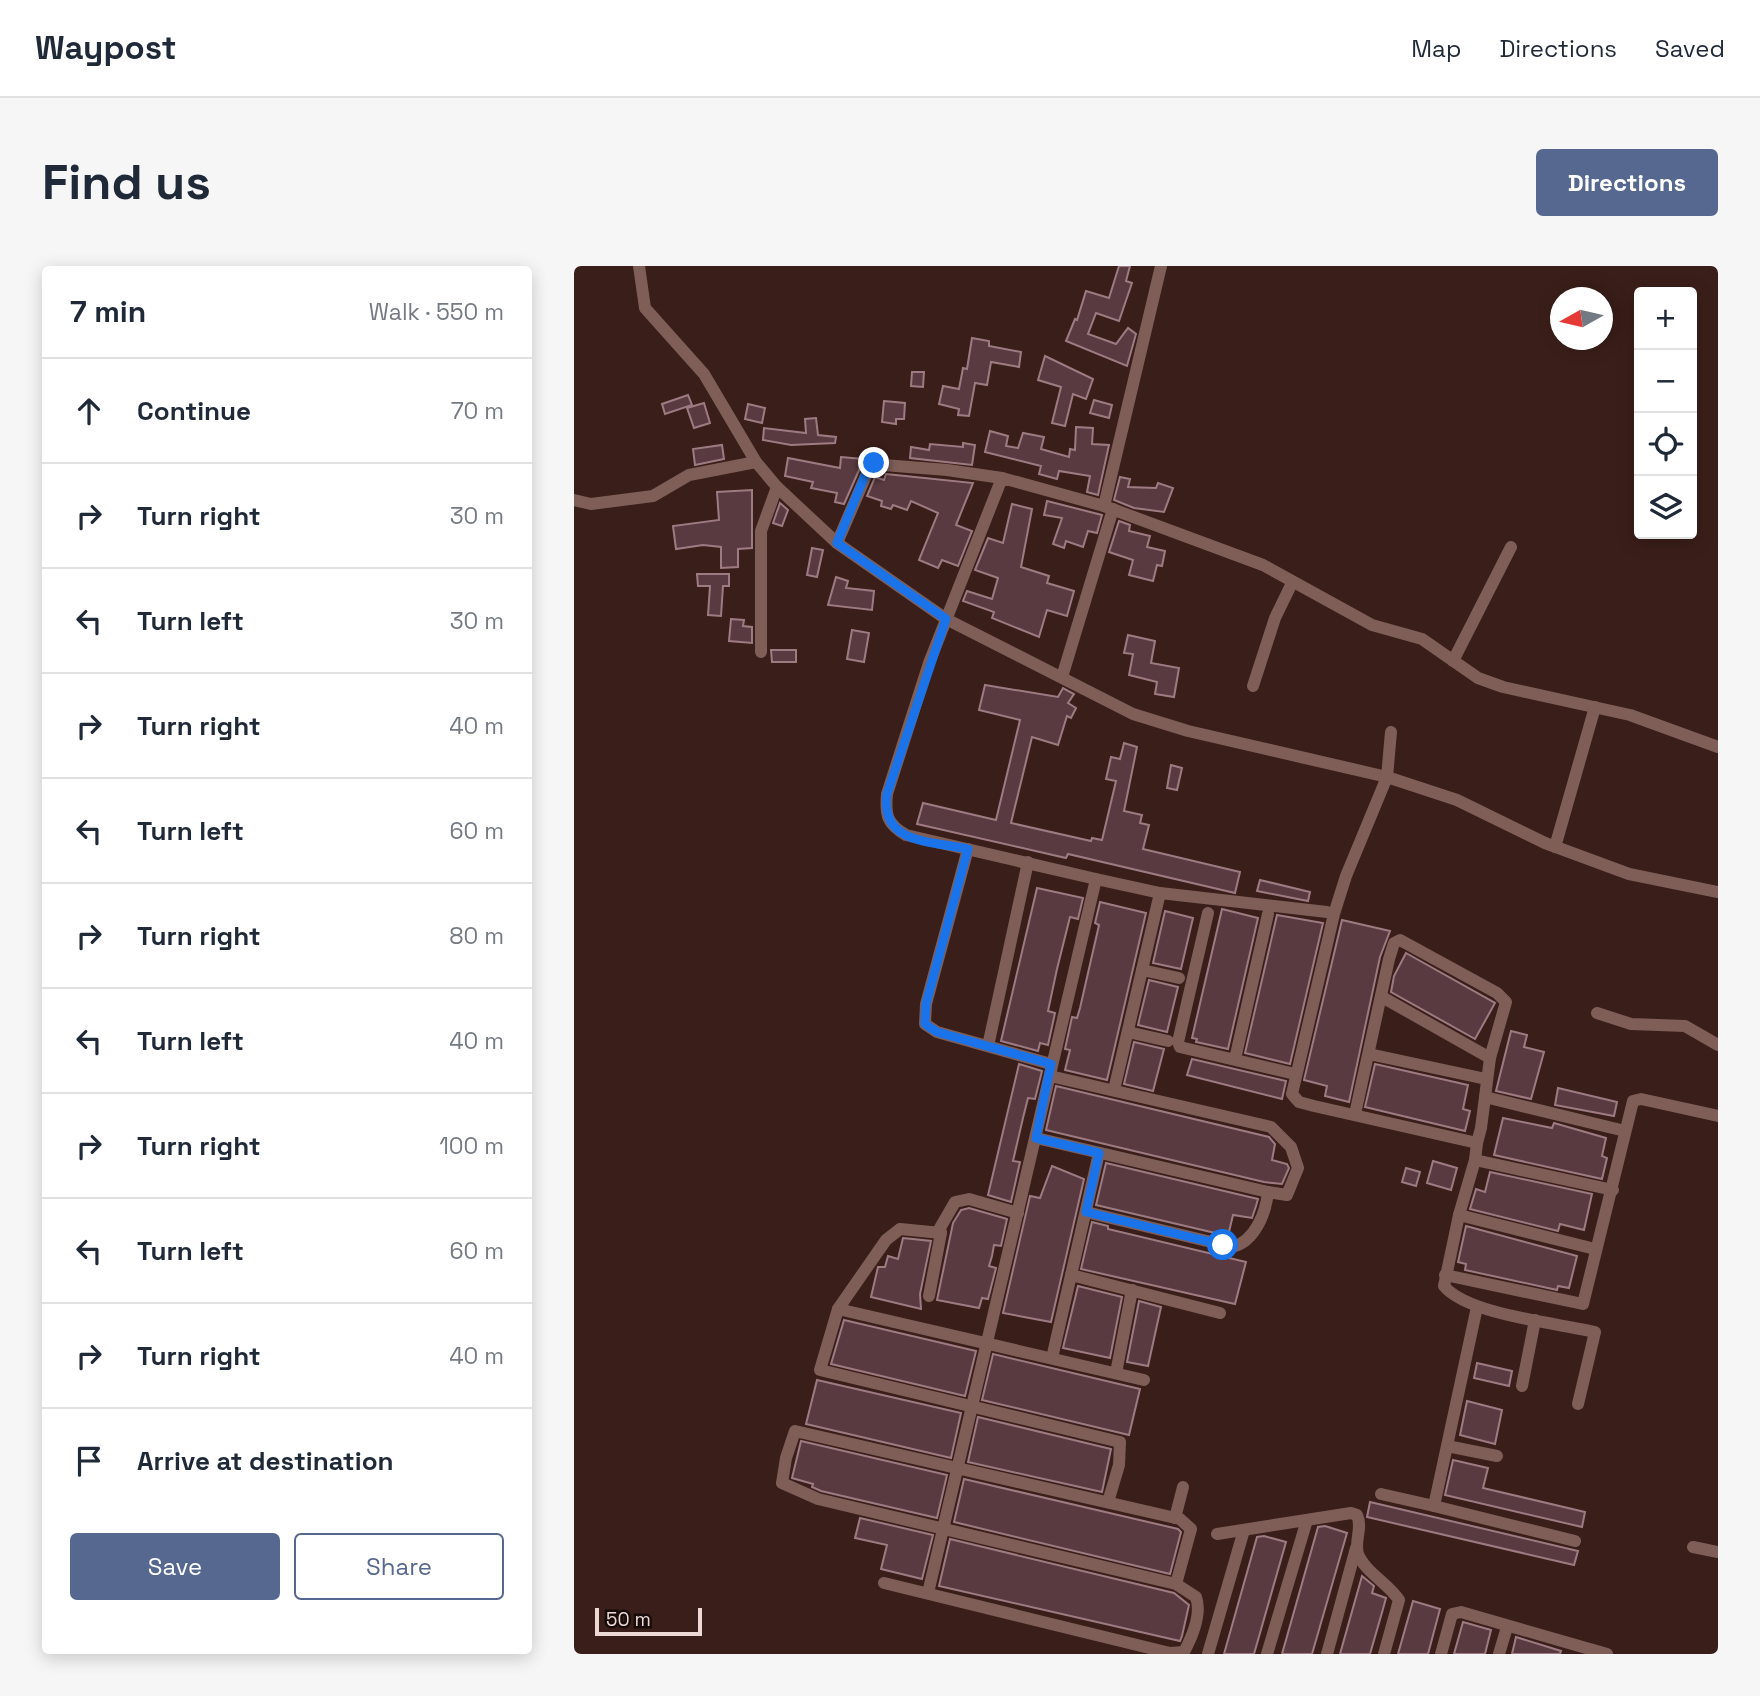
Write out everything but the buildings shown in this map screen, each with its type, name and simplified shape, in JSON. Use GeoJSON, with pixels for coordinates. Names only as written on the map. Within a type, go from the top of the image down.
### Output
{"type":"FeatureCollection","features":[{"type":"Feature","properties":{"kind":"street"},"geometry":{"type":"LineString","coordinates":[[639,266],[645,308],[704,374],[756,462],[777,487],[837,543],[946,619],[1115,706],[1188,731],[1387,776],[1485,811],[1555,847],[1629,873],[1718,892]]}},
{"type":"Feature","properties":{"kind":"street"},"geometry":{"type":"LineString","coordinates":[[1062,677],[1108,507],[1161,266]]}},
{"type":"Feature","properties":{"kind":"street"},"geometry":{"type":"LineString","coordinates":[[574,500],[591,504],[653,496],[689,475],[756,462]]}},
{"type":"Feature","properties":{"kind":"street"},"geometry":{"type":"LineString","coordinates":[[837,543],[872,463],[1002,478],[1108,507],[1263,565],[1371,625],[1422,639],[1478,678],[1503,687],[1630,715],[1718,747]]}},
{"type":"Feature","properties":{"kind":"street"},"geometry":{"type":"LineString","coordinates":[[1002,478],[946,619],[887,794],[886,815],[894,829],[906,835],[1160,893],[1327,912]]}},
{"type":"Feature","properties":{"kind":"street"},"geometry":{"type":"LineString","coordinates":[[761,652],[761,531],[777,487]]}},
{"type":"Feature","properties":{"kind":"street"},"geometry":{"type":"LineString","coordinates":[[1453,661],[1511,547]]}},
{"type":"Feature","properties":{"kind":"street"},"geometry":{"type":"LineString","coordinates":[[1253,686],[1275,618],[1292,583]]}},
{"type":"Feature","properties":{"kind":"street"},"geometry":{"type":"LineString","coordinates":[[1555,847],[1595,708]]}},
{"type":"Feature","properties":{"kind":"street"},"geometry":{"type":"LineString","coordinates":[[1391,732],[1387,776],[1338,901],[1292,1094],[1299,1102],[1476,1143]]}},
{"type":"Feature","properties":{"kind":"street"},"geometry":{"type":"LineString","coordinates":[[968,849],[924,1018],[931,1030],[988,1046],[1050,1070],[1114,1090],[1253,1121],[1279,1133],[1296,1157],[1297,1172],[1287,1195],[1036,1138]]}},
{"type":"Feature","properties":{"kind":"street"},"geometry":{"type":"LineString","coordinates":[[988,1046],[1028,862]]}},
{"type":"Feature","properties":{"kind":"street"},"geometry":{"type":"LineString","coordinates":[[928,1593],[1096,879]]}},
{"type":"Feature","properties":{"kind":"street"},"geometry":{"type":"LineString","coordinates":[[1114,1090],[1160,893]]}},
{"type":"Feature","properties":{"kind":"street"},"geometry":{"type":"LineString","coordinates":[[1208,913],[1178,1042],[1180,1047],[1295,1074]]}},
{"type":"Feature","properties":{"kind":"street"},"geometry":{"type":"LineString","coordinates":[[1235,1059],[1268,915]]}},
{"type":"Feature","properties":{"kind":"street"},"geometry":{"type":"LineString","coordinates":[[1355,1114],[1394,943],[1400,940],[1497,993],[1506,1002],[1490,1058],[1482,1128],[1476,1143],[1475,1160],[1459,1215],[1444,1286],[1477,1307],[1595,1332],[1578,1404]]}},
{"type":"Feature","properties":{"kind":"street"},"geometry":{"type":"LineString","coordinates":[[1142,970],[1179,978]]}},
{"type":"Feature","properties":{"kind":"street"},"geometry":{"type":"LineString","coordinates":[[1382,997],[1490,1058]]}},
{"type":"Feature","properties":{"kind":"street"},"geometry":{"type":"LineString","coordinates":[[1597,1013],[1631,1024],[1685,1026],[1718,1045]]}},
{"type":"Feature","properties":{"kind":"street"},"geometry":{"type":"LineString","coordinates":[[1128,1032],[1168,1041]]}},
{"type":"Feature","properties":{"kind":"street"},"geometry":{"type":"LineString","coordinates":[[1369,1054],[1486,1079]]}},
{"type":"Feature","properties":{"kind":"street"},"geometry":{"type":"LineString","coordinates":[[1485,1097],[1625,1130]]}},
{"type":"Feature","properties":{"kind":"street"},"geometry":{"type":"LineString","coordinates":[[1445,1275],[1583,1304],[1633,1101],[1641,1099],[1718,1116]]}},
{"type":"Feature","properties":{"kind":"street"},"geometry":{"type":"LineString","coordinates":[[1052,1358],[1099,1153]]}},
{"type":"Feature","properties":{"kind":"street"},"geometry":{"type":"LineString","coordinates":[[1475,1160],[1613,1190]]}},
{"type":"Feature","properties":{"kind":"street"},"geometry":{"type":"LineString","coordinates":[[1086,1212],[1232,1247],[1246,1239],[1260,1222],[1268,1192]]}},
{"type":"Feature","properties":{"kind":"street"},"geometry":{"type":"LineString","coordinates":[[929,1296],[940,1228],[955,1202],[969,1199],[1018,1213]]}},
{"type":"Feature","properties":{"kind":"street"},"geometry":{"type":"LineString","coordinates":[[1459,1215],[1595,1249]]}},
{"type":"Feature","properties":{"kind":"street"},"geometry":{"type":"LineString","coordinates":[[941,1233],[900,1229],[886,1240],[838,1309],[820,1370],[1119,1442],[1119,1465],[1108,1502]]}},
{"type":"Feature","properties":{"kind":"street"},"geometry":{"type":"LineString","coordinates":[[1071,1275],[1220,1312]]}},
{"type":"Feature","properties":{"kind":"street"},"geometry":{"type":"LineString","coordinates":[[1116,1373],[1132,1290]]}},
{"type":"Feature","properties":{"kind":"street"},"geometry":{"type":"LineString","coordinates":[[1434,1506],[1477,1307]]}},
{"type":"Feature","properties":{"kind":"street"},"geometry":{"type":"LineString","coordinates":[[838,1309],[1144,1380]]}},
{"type":"Feature","properties":{"kind":"street"},"geometry":{"type":"LineString","coordinates":[[1522,1385],[1535,1320]]}},
{"type":"Feature","properties":{"kind":"street"},"geometry":{"type":"LineString","coordinates":[[884,1583],[1178,1654],[1184,1652],[1191,1638],[1198,1606],[1196,1597],[1177,1584],[944,1531],[818,1499],[793,1489],[782,1483],[786,1458],[795,1432],[801,1431],[1108,1502],[1188,1523],[1191,1528],[1177,1584]]}},
{"type":"Feature","properties":{"kind":"street"},"geometry":{"type":"LineString","coordinates":[[1447,1446],[1497,1456]]}},
{"type":"Feature","properties":{"kind":"street"},"geometry":{"type":"LineString","coordinates":[[1175,1518],[1183,1487]]}},
{"type":"Feature","properties":{"kind":"street"},"geometry":{"type":"LineString","coordinates":[[1381,1494],[1576,1541]]}},
{"type":"Feature","properties":{"kind":"street"},"geometry":{"type":"LineString","coordinates":[[1217,1534],[1354,1514],[1360,1525],[1357,1548],[1327,1654]]}},
{"type":"Feature","properties":{"kind":"street"},"geometry":{"type":"LineString","coordinates":[[1267,1654],[1307,1520]]}},
{"type":"Feature","properties":{"kind":"street"},"geometry":{"type":"LineString","coordinates":[[1208,1654],[1244,1530]]}},
{"type":"Feature","properties":{"kind":"street"},"geometry":{"type":"LineString","coordinates":[[1693,1547],[1718,1552]]}},
{"type":"Feature","properties":{"kind":"street"},"geometry":{"type":"LineString","coordinates":[[1357,1548],[1361,1559],[1399,1600],[1384,1654]]}},
{"type":"Feature","properties":{"kind":"street"},"geometry":{"type":"LineString","coordinates":[[1441,1654],[1452,1614],[1469,1614],[1560,1648],[1606,1654]]}},
{"type":"Feature","properties":{"kind":"street"},"geometry":{"type":"LineString","coordinates":[[1499,1654],[1507,1627]]}},
{"type":"Feature","properties":{"kind":"route"},"geometry":{"type":"LineString","coordinates":[[874,463],[869,466],[837,543],[881,577],[946,619],[887,794],[886,815],[894,829],[906,835],[968,849],[926,1004],[925,1024],[937,1032],[1051,1064],[1036,1138],[1099,1153],[1086,1212],[1223,1245]]}}]}
